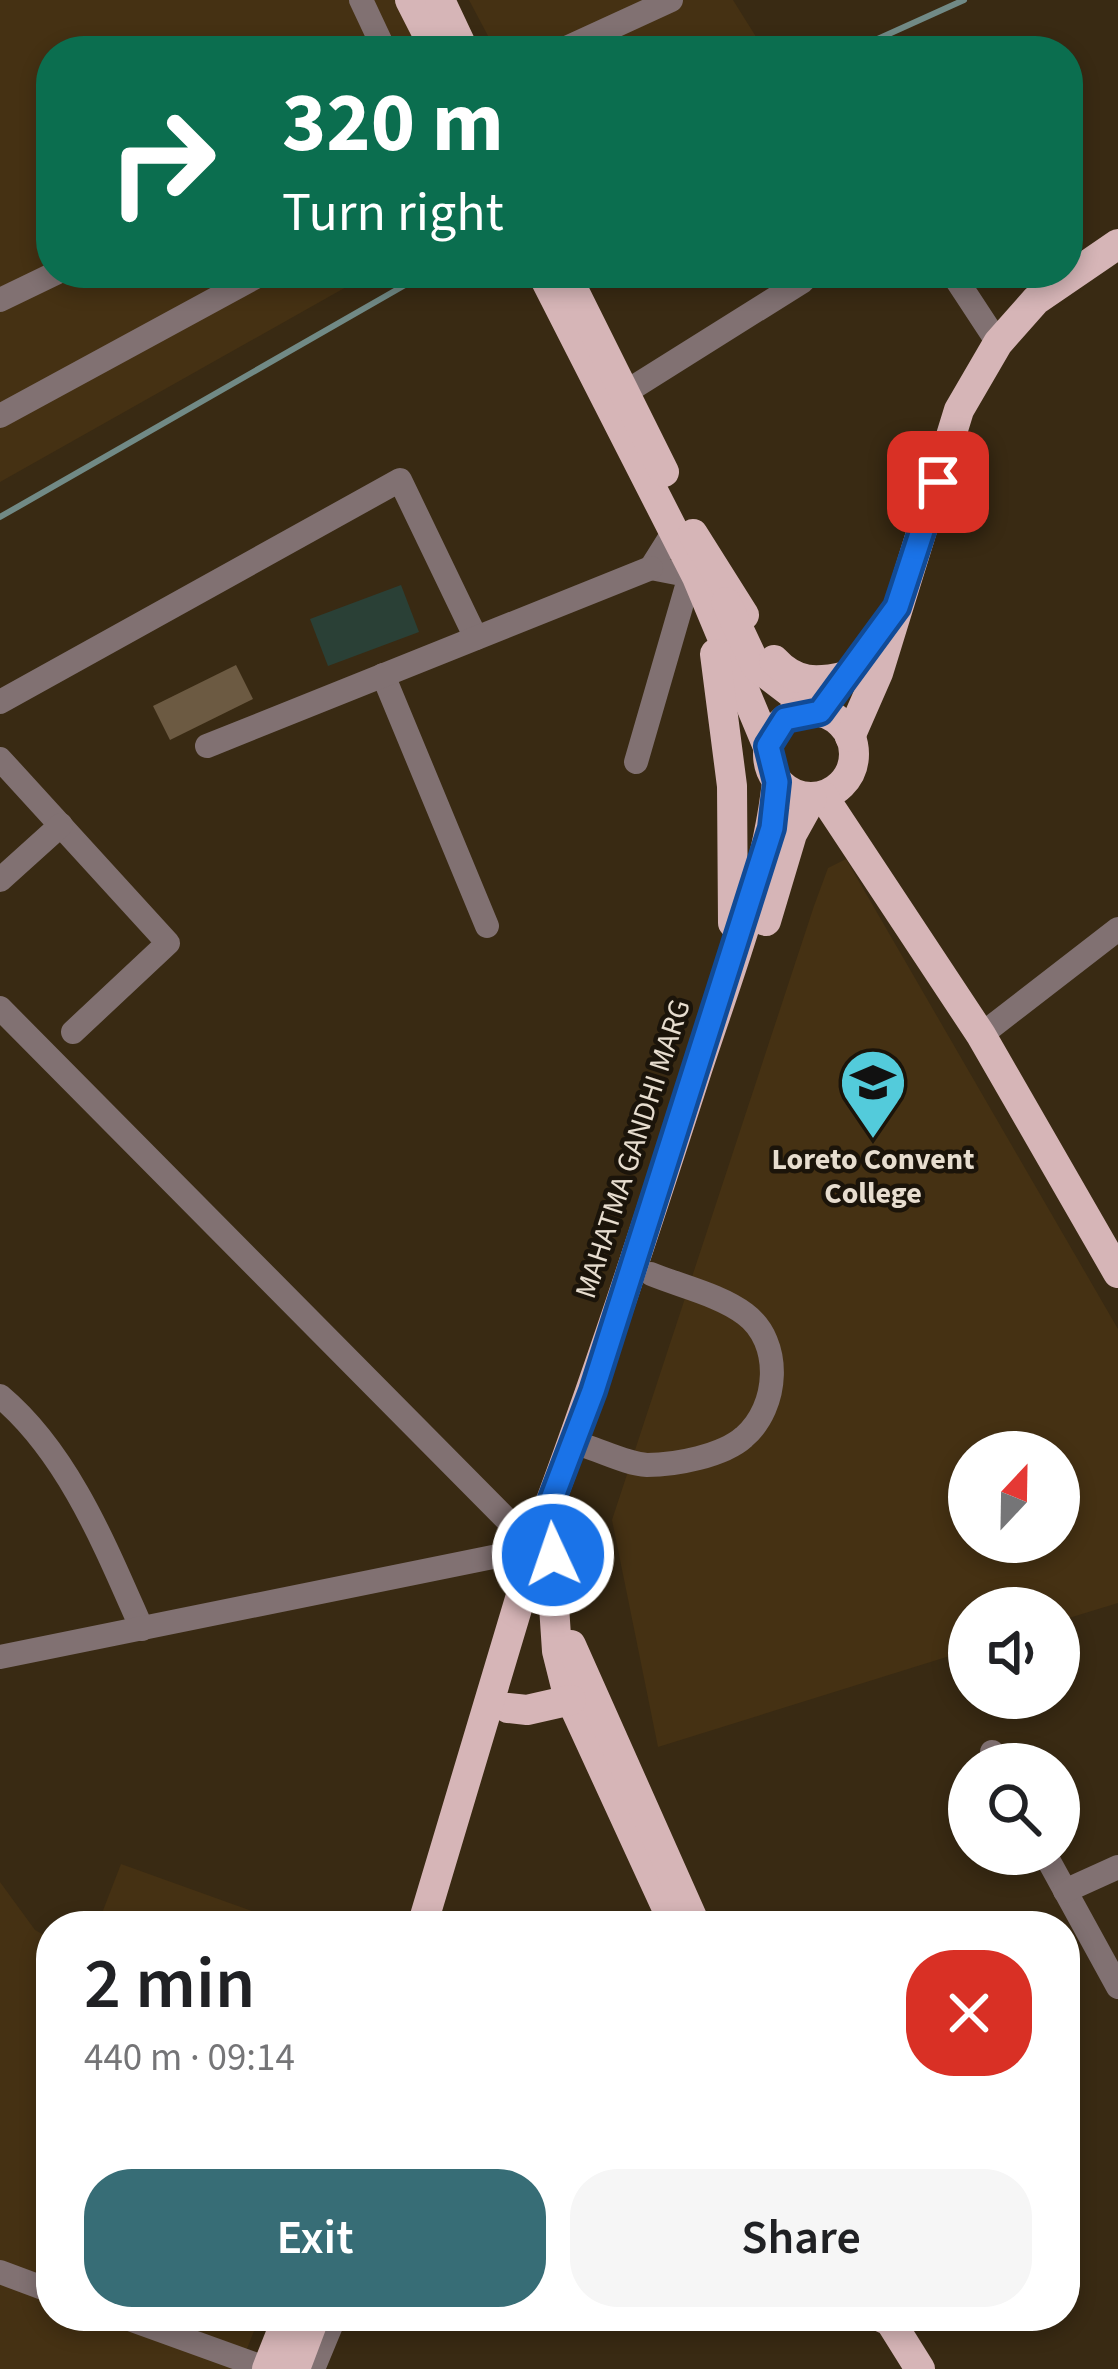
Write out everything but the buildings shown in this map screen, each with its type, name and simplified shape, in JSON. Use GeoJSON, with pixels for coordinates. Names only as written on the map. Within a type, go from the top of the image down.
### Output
{"type":"FeatureCollection","features":[{"type":"Feature","properties":{"kind":"main road"},"geometry":{"type":"LineString","coordinates":[[410,0],[428,36]]}},
{"type":"Feature","properties":{"kind":"main road"},"geometry":{"type":"LineString","coordinates":[[440,0],[457,36]]}},
{"type":"Feature","properties":{"kind":"main road"},"geometry":{"type":"LineString","coordinates":[[1083,268],[1118,244]]}},
{"type":"Feature","properties":{"kind":"main road"},"geometry":{"type":"LineString","coordinates":[[550,288],[756,666],[817,711],[836,718],[850,736],[855,762],[825,794]]}},
{"type":"Feature","properties":{"kind":"main road"},"geometry":{"type":"LineString","coordinates":[[574,288],[626,392],[684,533],[693,578],[768,746],[777,782],[825,794],[894,883],[893,898],[981,1035],[1118,1273]]}},
{"type":"Feature","properties":{"kind":"main road"},"geometry":{"type":"LineString","coordinates":[[850,736],[878,673],[959,410],[998,343],[1036,300],[1054,288]]}},
{"type":"Feature","properties":{"kind":"main road"},"geometry":{"type":"LineString","coordinates":[[684,533],[780,668],[798,680],[818,682],[847,676]]}},
{"type":"Feature","properties":{"kind":"main road"},"geometry":{"type":"LineString","coordinates":[[768,746],[785,719],[817,711],[897,607]]}},
{"type":"Feature","properties":{"kind":"main road"},"geometry":{"type":"LineString","coordinates":[[717,630],[715,658],[732,786],[737,947]]}},
{"type":"Feature","properties":{"kind":"main road","name":"MAHATMA GANDHI MARG"},"geometry":{"type":"LineString","coordinates":[[426,1911],[534,1552],[593,1391],[737,947],[772,828],[777,782]]}},
{"type":"Feature","properties":{"kind":"main road","name":"MAHATMA GANDHI MARG"},"geometry":{"type":"LineString","coordinates":[[447,1911],[508,1708],[534,1552],[585,1446],[651,1274],[792,834],[825,794]]}},
{"type":"Feature","properties":{"kind":"main road"},"geometry":{"type":"LineString","coordinates":[[534,1552],[559,1632],[557,1651],[571,1700],[668,1911]]}},
{"type":"Feature","properties":{"kind":"main road"},"geometry":{"type":"LineString","coordinates":[[559,1632],[574,1648],[690,1911]]}},
{"type":"Feature","properties":{"kind":"main road"},"geometry":{"type":"LineString","coordinates":[[508,1708],[527,1710],[571,1700]]}},
{"type":"Feature","properties":{"kind":"main road"},"geometry":{"type":"LineString","coordinates":[[258,2367],[279,2331]]}},
{"type":"Feature","properties":{"kind":"main road"},"geometry":{"type":"LineString","coordinates":[[295,2369],[309,2331]]}},
{"type":"Feature","properties":{"kind":"main road"},"geometry":{"type":"LineString","coordinates":[[895,2331],[920,2369]]}},
{"type":"Feature","properties":{"kind":"street"},"geometry":{"type":"LineString","coordinates":[[361,0],[378,36]]}},
{"type":"Feature","properties":{"kind":"street"},"geometry":{"type":"LineString","coordinates":[[592,36],[670,0]]}},
{"type":"Feature","properties":{"kind":"street"},"geometry":{"type":"LineString","coordinates":[[0,300],[36,283]]}},
{"type":"Feature","properties":{"kind":"street"},"geometry":{"type":"LineString","coordinates":[[0,416],[235,288]]}},
{"type":"Feature","properties":{"kind":"street"},"geometry":{"type":"LineString","coordinates":[[626,392],[792,288]]}},
{"type":"Feature","properties":{"kind":"street"},"geometry":{"type":"LineString","coordinates":[[962,288],[998,343]]}},
{"type":"Feature","properties":{"kind":"street"},"geometry":{"type":"LineString","coordinates":[[0,702],[400,480],[476,638]]}},
{"type":"Feature","properties":{"kind":"street"},"geometry":{"type":"LineString","coordinates":[[207,746],[651,568],[684,533]]}},
{"type":"Feature","properties":{"kind":"street"},"geometry":{"type":"LineString","coordinates":[[636,762],[693,578],[651,568]]}},
{"type":"Feature","properties":{"kind":"street"},"geometry":{"type":"LineString","coordinates":[[383,675],[487,926]]}},
{"type":"Feature","properties":{"kind":"street"},"geometry":{"type":"LineString","coordinates":[[0,759],[168,944],[73,1032]]}},
{"type":"Feature","properties":{"kind":"street"},"geometry":{"type":"LineString","coordinates":[[0,880],[61,826]]}},
{"type":"Feature","properties":{"kind":"street"},"geometry":{"type":"LineString","coordinates":[[981,1035],[1118,928]]}},
{"type":"Feature","properties":{"kind":"street"},"geometry":{"type":"LineString","coordinates":[[0,1008],[534,1552]]}},
{"type":"Feature","properties":{"kind":"street"},"geometry":{"type":"LineString","coordinates":[[585,1446],[644,1465],[697,1458],[744,1438],[764,1410],[775,1373],[766,1341],[747,1314],[651,1274]]}},
{"type":"Feature","properties":{"kind":"street"},"geometry":{"type":"LineString","coordinates":[[0,1396],[35,1425],[104,1544],[142,1629]]}},
{"type":"Feature","properties":{"kind":"street"},"geometry":{"type":"LineString","coordinates":[[0,1658],[534,1552]]}},
{"type":"Feature","properties":{"kind":"street"},"geometry":{"type":"LineString","coordinates":[[1065,1891],[1118,1867]]}},
{"type":"Feature","properties":{"kind":"street"},"geometry":{"type":"LineString","coordinates":[[1056,1875],[1076,1911]]}},
{"type":"Feature","properties":{"kind":"street"},"geometry":{"type":"LineString","coordinates":[[1080,1918],[1118,1987]]}},
{"type":"Feature","properties":{"kind":"street"},"geometry":{"type":"LineString","coordinates":[[0,2272],[36,2285]]}},
{"type":"Feature","properties":{"kind":"street"},"geometry":{"type":"LineString","coordinates":[[161,2331],[258,2367],[268,2331]]}},
{"type":"Feature","properties":{"kind":"street"},"geometry":{"type":"LineString","coordinates":[[313,2369],[329,2331]]}},
{"type":"Feature","properties":{"kind":"shaded area"},"geometry":{"type":"Polygon","coordinates":[[[0,0],[398,0],[416,36],[36,36],[36,288],[344,288],[0,482],[0,0]]]}},
{"type":"Feature","properties":{"kind":"shaded area"},"geometry":{"type":"Polygon","coordinates":[[[469,0],[733,0],[756,36],[488,36],[469,0]]]}},
{"type":"Feature","properties":{"kind":"shaded area","name":"Loreto Convent College"},"geometry":{"type":"Polygon","coordinates":[[[846,859],[1118,1329],[1118,1603],[1080,1615],[1080,1587],[948,1587],[948,1657],[658,1747],[612,1520],[828,868],[846,859]]]}},
{"type":"Feature","properties":{"kind":"shaded area"},"geometry":{"type":"Polygon","coordinates":[[[121,1864],[252,1911],[103,1911],[121,1864]]]}},
{"type":"Feature","properties":{"kind":"shaded area"},"geometry":{"type":"Polygon","coordinates":[[[0,1882],[36,1931],[36,2331],[254,2331],[239,2369],[0,2369],[0,1882]]]}},
{"type":"Feature","properties":{"kind":"green space"},"geometry":{"type":"Polygon","coordinates":[[[401,585],[419,632],[328,666],[310,619],[401,585]]]}},
{"type":"Feature","properties":{"kind":"waterway"},"geometry":{"type":"LineString","coordinates":[[884,36],[964,0]]}},
{"type":"Feature","properties":{"kind":"waterway"},"geometry":{"type":"LineString","coordinates":[[0,517],[400,288]]}},
{"type":"Feature","properties":{"kind":"place","name":"Loreto Convent College"},"geometry":{"type":"Point","coordinates":[873,1141]}},
{"type":"Feature","properties":{"kind":"route"},"geometry":{"type":"LineString","coordinates":[[553,1555],[547,1538],[539,1533],[593,1391],[772,828],[777,782],[768,763],[768,746],[785,719],[803,711],[820,712],[897,607],[938,482]]}}]}
